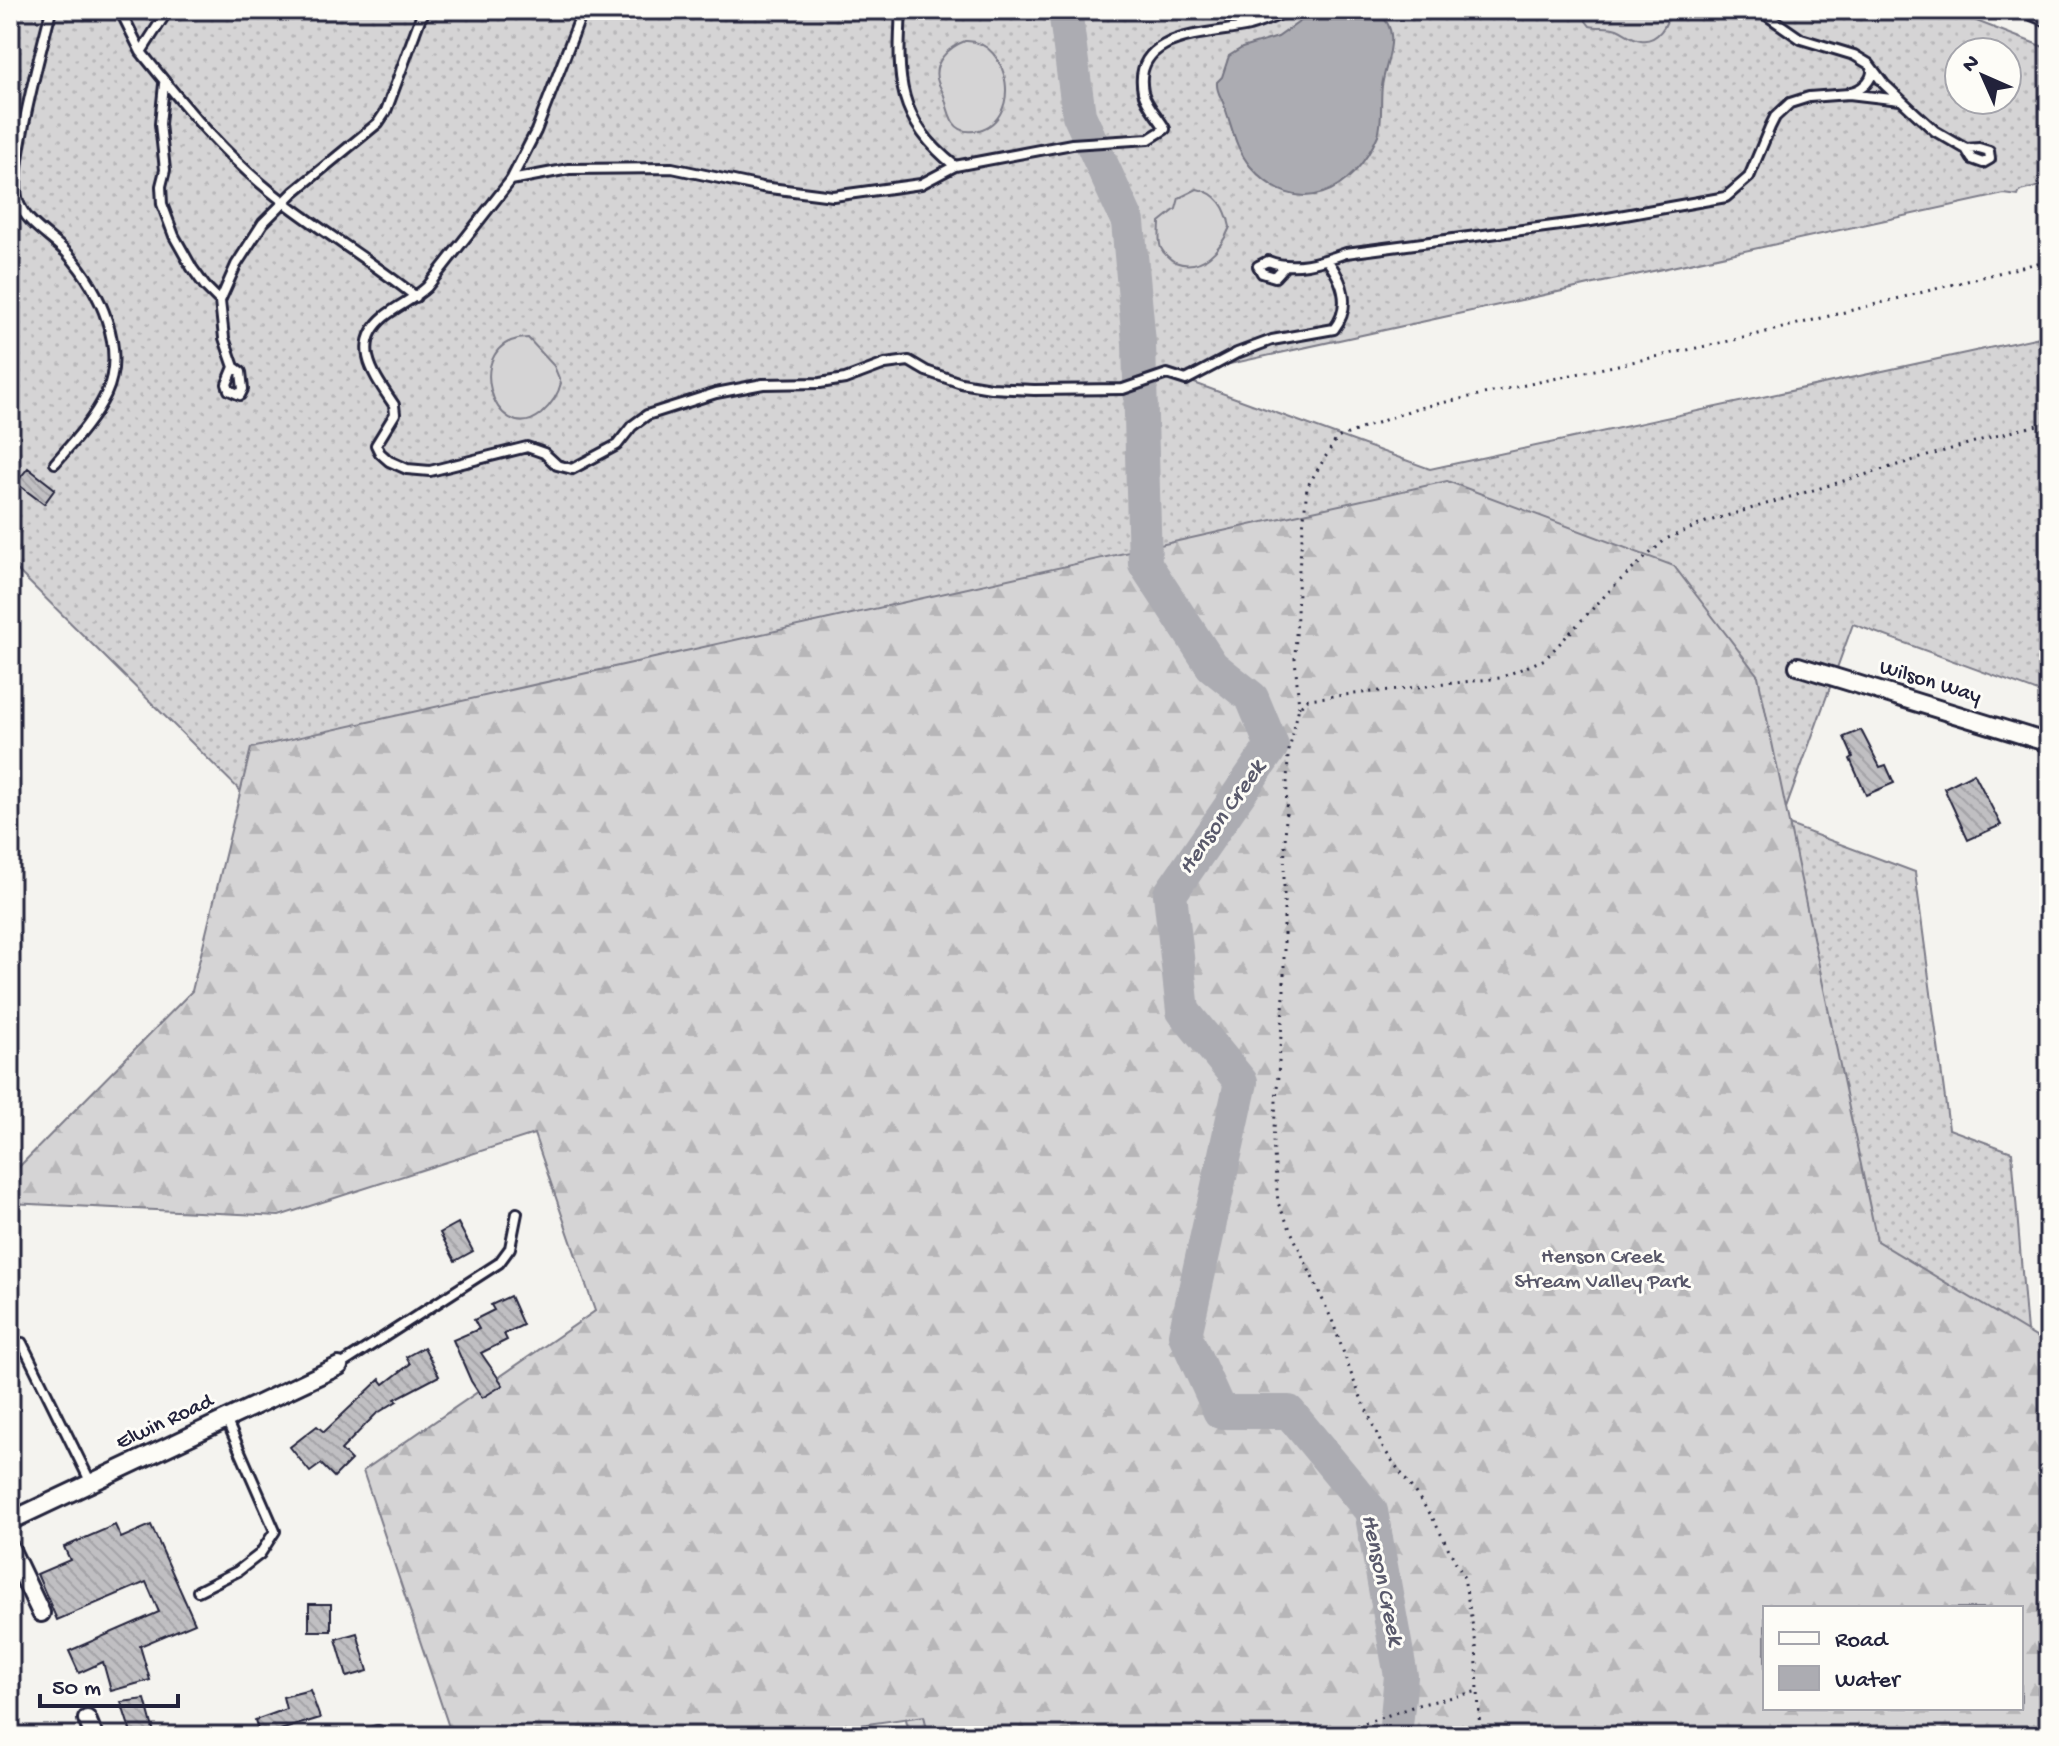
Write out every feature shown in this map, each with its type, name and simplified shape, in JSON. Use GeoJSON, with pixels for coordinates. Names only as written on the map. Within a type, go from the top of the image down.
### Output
{"type":"FeatureCollection","features":[{"type":"Feature","properties":{"kind":"street"},"geometry":{"type":"LineString","coordinates":[[2035,10],[2049,16]]}},
{"type":"Feature","properties":{"kind":"street","name":"Wilson Way"},"geometry":{"type":"LineString","coordinates":[[1798,666],[2049,743]]}},
{"type":"Feature","properties":{"kind":"street","name":"Elwin Road"},"geometry":{"type":"LineString","coordinates":[[10,1521],[339,1366]]}},
{"type":"Feature","properties":{"kind":"street"},"geometry":{"type":"LineString","coordinates":[[10,1548],[41,1613]]}},
{"type":"Feature","properties":{"kind":"street"},"geometry":{"type":"LineString","coordinates":[[87,1719],[94,1736]]}},
{"type":"Feature","properties":{"kind":"lane"},"geometry":{"type":"LineString","coordinates":[[51,10],[15,185],[19,204],[68,254],[85,278],[103,309],[113,341],[113,367],[107,392],[87,427],[55,463]]}},
{"type":"Feature","properties":{"kind":"lane"},"geometry":{"type":"LineString","coordinates":[[120,10],[141,52],[164,84],[246,171],[416,297]]}},
{"type":"Feature","properties":{"kind":"lane"},"geometry":{"type":"LineString","coordinates":[[141,52],[168,10]]}},
{"type":"Feature","properties":{"kind":"lane"},"geometry":{"type":"LineString","coordinates":[[220,301],[236,265],[256,232],[284,202],[378,123],[386,111],[426,10]]}},
{"type":"Feature","properties":{"kind":"lane"},"geometry":{"type":"LineString","coordinates":[[583,10],[536,131],[511,180],[416,297],[386,315],[372,333],[367,349],[371,369],[394,405],[395,414],[376,445],[389,461],[407,469],[430,471],[527,447],[544,453],[557,465],[572,469],[617,445],[632,426],[647,415],[716,393],[763,384],[820,383],[845,379],[885,364],[909,361],[926,371],[961,383],[991,388],[1123,389],[1167,374],[1186,380],[1259,345],[1293,335],[1334,329],[1344,312],[1344,289],[1327,260]]}},
{"type":"Feature","properties":{"kind":"lane"},"geometry":{"type":"LineString","coordinates":[[901,10],[900,80],[910,115],[937,152],[955,166]]}},
{"type":"Feature","properties":{"kind":"lane"},"geometry":{"type":"LineString","coordinates":[[511,180],[569,169],[672,168],[762,187],[833,196],[921,184],[955,166],[1049,148],[1149,139],[1165,129],[1143,92],[1147,60],[1159,47],[1176,38],[1252,25],[1290,10]]}},
{"type":"Feature","properties":{"kind":"lane"},"geometry":{"type":"LineString","coordinates":[[1759,10],[1801,39],[1854,55],[1872,68],[1900,100],[1935,131],[1966,149]]}},
{"type":"Feature","properties":{"kind":"lane"},"geometry":{"type":"LineString","coordinates":[[1849,94],[1865,85],[1872,68]]}},
{"type":"Feature","properties":{"kind":"lane"},"geometry":{"type":"LineString","coordinates":[[164,84],[160,124],[165,170],[161,186],[162,204],[174,236],[192,268],[220,301],[224,338],[234,367]]}},
{"type":"Feature","properties":{"kind":"lane"},"geometry":{"type":"LineString","coordinates":[[1284,267],[1327,260],[1346,253],[1591,221],[1726,197],[1749,177],[1770,127],[1782,110],[1798,99],[1849,94],[1900,100]]}},
{"type":"Feature","properties":{"kind":"lane"},"geometry":{"type":"LineString","coordinates":[[339,1366],[499,1263],[510,1248],[517,1213]]}},
{"type":"Feature","properties":{"kind":"lane"},"geometry":{"type":"LineString","coordinates":[[22,1343],[91,1483]]}},
{"type":"Feature","properties":{"kind":"lane"},"geometry":{"type":"LineString","coordinates":[[198,1591],[238,1571],[260,1554],[275,1531],[226,1419]]}},
{"type":"Feature","properties":{"kind":"path"},"geometry":{"type":"LineString","coordinates":[[1480,1736],[1476,1644],[1464,1578],[1431,1515],[1383,1448],[1332,1320],[1278,1203],[1273,1141],[1284,996],[1288,755],[1299,707],[1295,658],[1307,487],[1337,438],[1414,409],[1743,338],[2049,260]]}},
{"type":"Feature","properties":{"kind":"path"},"geometry":{"type":"LineString","coordinates":[[1299,707],[1308,699],[1500,678],[1545,659],[1615,585],[1666,539],[1706,522],[2049,422]]}},
{"type":"Feature","properties":{"kind":"path"},"geometry":{"type":"LineString","coordinates":[[1327,1736],[1418,1705],[1479,1691]]}},
{"type":"Feature","properties":{"kind":"green space","name":"Henson Creek Stream Valley Park"},"geometry":{"type":"Polygon","coordinates":[[[10,10],[1948,10],[2015,36],[1943,36],[1943,116],[2023,116],[2023,39],[2049,49],[2049,184],[2020,191],[2018,196],[2004,194],[1175,376],[1430,469],[2049,335],[2049,696],[1853,624],[1781,822],[1915,872],[1949,1129],[2012,1152],[2049,1596],[2049,1648],[2023,1611],[2023,1606],[1763,1606],[1763,1710],[2011,1736],[910,1736],[831,1401],[367,916],[10,563],[10,10]]]}},
{"type":"Feature","properties":{"kind":"green space"},"geometry":{"type":"Polygon","coordinates":[[[1586,10],[1668,10],[1661,31],[1652,38],[1641,40],[1617,29],[1590,26],[1586,21],[1586,10]]]}},
{"type":"Feature","properties":{"kind":"green space"},"geometry":{"type":"Polygon","coordinates":[[[965,41],[981,44],[993,53],[1006,83],[1000,114],[990,125],[974,131],[961,130],[953,122],[936,75],[943,57],[965,41]]]}},
{"type":"Feature","properties":{"kind":"green space"},"geometry":{"type":"Polygon","coordinates":[[[1197,189],[1220,202],[1230,227],[1216,250],[1202,261],[1194,264],[1175,262],[1162,250],[1160,222],[1176,209],[1179,198],[1197,189]]]}},
{"type":"Feature","properties":{"kind":"green space"},"geometry":{"type":"Polygon","coordinates":[[[528,338],[554,366],[561,383],[548,407],[541,414],[524,421],[509,418],[498,406],[491,390],[489,372],[494,356],[507,343],[528,338]]]}},
{"type":"Feature","properties":{"kind":"green space","name":"Henson Creek Stream Valley Park"},"geometry":{"type":"Polygon","coordinates":[[[1447,481],[1674,566],[1758,676],[1877,1241],[2049,1345],[2049,1736],[929,1736],[924,1716],[782,1736],[452,1736],[363,1471],[595,1311],[534,1134],[279,1216],[10,1203],[10,1176],[192,991],[251,748],[1447,481]]]}},
{"type":"Feature","properties":{"kind":"water"},"geometry":{"type":"Polygon","coordinates":[[[1316,10],[1377,12],[1390,28],[1391,47],[1382,86],[1380,129],[1367,156],[1339,185],[1305,196],[1286,193],[1268,183],[1250,166],[1237,144],[1217,82],[1222,77],[1229,56],[1242,48],[1278,37],[1316,10]]]}},
{"type":"Feature","properties":{"kind":"building"},"geometry":{"type":"Polygon","coordinates":[[[28,468],[55,489],[44,504],[16,483],[28,468]]]}},
{"type":"Feature","properties":{"kind":"building"},"geometry":{"type":"Polygon","coordinates":[[[1861,730],[1880,767],[1886,765],[1894,783],[1866,795],[1844,737],[1861,730]]]}},
{"type":"Feature","properties":{"kind":"building"},"geometry":{"type":"Polygon","coordinates":[[[1974,773],[2001,825],[1968,840],[1944,788],[1974,773]]]}},
{"type":"Feature","properties":{"kind":"building"},"geometry":{"type":"Polygon","coordinates":[[[458,1223],[473,1251],[455,1261],[440,1233],[458,1223]]]}},
{"type":"Feature","properties":{"kind":"building"},"geometry":{"type":"Polygon","coordinates":[[[510,1296],[523,1325],[504,1334],[507,1340],[481,1353],[503,1385],[482,1398],[453,1340],[479,1329],[474,1320],[494,1310],[491,1305],[510,1296]]]}},
{"type":"Feature","properties":{"kind":"building"},"geometry":{"type":"Polygon","coordinates":[[[424,1347],[439,1376],[395,1399],[397,1401],[376,1414],[341,1450],[351,1460],[334,1477],[321,1464],[310,1472],[290,1447],[317,1426],[324,1432],[380,1379],[384,1384],[410,1364],[406,1357],[424,1347]]]}},
{"type":"Feature","properties":{"kind":"building"},"geometry":{"type":"Polygon","coordinates":[[[115,1525],[121,1538],[151,1525],[195,1623],[140,1646],[150,1680],[111,1691],[103,1662],[79,1673],[69,1651],[159,1612],[146,1582],[57,1620],[37,1574],[70,1560],[64,1547],[115,1525]]]}},
{"type":"Feature","properties":{"kind":"building"},"geometry":{"type":"Polygon","coordinates":[[[309,1604],[331,1604],[331,1631],[309,1631],[309,1604]]]}},
{"type":"Feature","properties":{"kind":"building"},"geometry":{"type":"Polygon","coordinates":[[[357,1633],[368,1671],[347,1677],[336,1639],[357,1633]]]}},
{"type":"Feature","properties":{"kind":"building"},"geometry":{"type":"Polygon","coordinates":[[[310,1690],[320,1718],[260,1736],[255,1720],[286,1709],[283,1697],[310,1690]]]}},
{"type":"Feature","properties":{"kind":"building"},"geometry":{"type":"Polygon","coordinates":[[[145,1699],[155,1736],[132,1736],[121,1702],[145,1699]]]}},
{"type":"Feature","properties":{"kind":"waterway","name":"Henson Creek"},"geometry":{"type":"LineString","coordinates":[[1065,10],[1079,115],[1128,222],[1139,343],[1145,564],[1212,666],[1252,698],[1272,746],[1170,894],[1183,1011],[1241,1082],[1185,1335],[1220,1412],[1289,1412],[1371,1511],[1401,1676],[1395,1736]]}}]}
